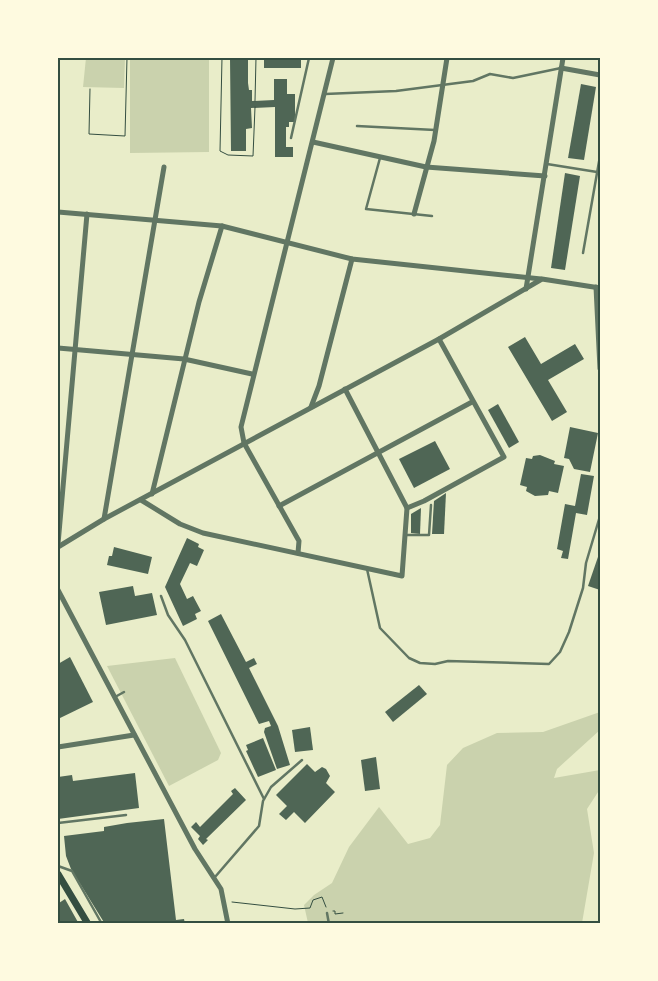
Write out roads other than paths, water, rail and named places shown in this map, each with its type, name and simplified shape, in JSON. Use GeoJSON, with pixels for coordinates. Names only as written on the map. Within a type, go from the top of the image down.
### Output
{"type":"FeatureCollection","features":[{"type":"Feature","properties":{"kind":"main road"},"geometry":{"type":"LineString","coordinates":[[58,874],[60,884],[88,924]]}},
{"type":"Feature","properties":{"kind":"street"},"geometry":{"type":"LineString","coordinates":[[298,553],[299,541],[244,443],[241,427],[252,374],[334,58]]}},
{"type":"Feature","properties":{"kind":"street"},"geometry":{"type":"LineString","coordinates":[[414,214],[436,130],[447,58]]}},
{"type":"Feature","properties":{"kind":"street"},"geometry":{"type":"LineString","coordinates":[[526,289],[564,58]]}},
{"type":"Feature","properties":{"kind":"street"},"geometry":{"type":"LineString","coordinates":[[561,68],[600,75]]}},
{"type":"Feature","properties":{"kind":"street"},"geometry":{"type":"LineString","coordinates":[[313,142],[426,167],[545,176]]}},
{"type":"Feature","properties":{"kind":"street"},"geometry":{"type":"LineString","coordinates":[[104,519],[164,167]]}},
{"type":"Feature","properties":{"kind":"street"},"geometry":{"type":"LineString","coordinates":[[58,212],[222,226],[352,259],[528,277],[598,288],[600,369]]}},
{"type":"Feature","properties":{"kind":"street"},"geometry":{"type":"LineString","coordinates":[[58,546],[87,214]]}},
{"type":"Feature","properties":{"kind":"street"},"geometry":{"type":"LineString","coordinates":[[152,494],[184,359],[222,226]]}},
{"type":"Feature","properties":{"kind":"street"},"geometry":{"type":"LineString","coordinates":[[310,407],[319,386],[352,259]]}},
{"type":"Feature","properties":{"kind":"street"},"geometry":{"type":"LineString","coordinates":[[58,546],[310,407],[439,339],[542,279]]}},
{"type":"Feature","properties":{"kind":"street"},"geometry":{"type":"LineString","coordinates":[[407,508],[504,457],[439,339]]}},
{"type":"Feature","properties":{"kind":"street"},"geometry":{"type":"LineString","coordinates":[[58,348],[184,359],[252,374]]}},
{"type":"Feature","properties":{"kind":"street"},"geometry":{"type":"LineString","coordinates":[[141,500],[180,524],[203,533],[402,576],[407,508],[345,389]]}},
{"type":"Feature","properties":{"kind":"street"},"geometry":{"type":"LineString","coordinates":[[279,506],[472,402]]}},
{"type":"Feature","properties":{"kind":"street"},"geometry":{"type":"LineString","coordinates":[[58,590],[60,602],[195,849],[221,889],[228,924]]}},
{"type":"Feature","properties":{"kind":"street"},"geometry":{"type":"LineString","coordinates":[[58,747],[134,735]]}},
{"type":"Feature","properties":{"kind":"lane"},"geometry":{"type":"LineString","coordinates":[[291,138],[309,58]]}},
{"type":"Feature","properties":{"kind":"lane"},"geometry":{"type":"LineString","coordinates":[[325,94],[371,93],[443,86],[473,81],[490,74],[513,78],[561,68]]}},
{"type":"Feature","properties":{"kind":"lane"},"geometry":{"type":"LineString","coordinates":[[357,126],[436,130]]}},
{"type":"Feature","properties":{"kind":"lane"},"geometry":{"type":"LineString","coordinates":[[583,253],[600,156]]}},
{"type":"Feature","properties":{"kind":"lane"},"geometry":{"type":"LineString","coordinates":[[380,157],[366,209],[432,216]]}},
{"type":"Feature","properties":{"kind":"lane"},"geometry":{"type":"LineString","coordinates":[[547,164],[598,172]]}},
{"type":"Feature","properties":{"kind":"lane"},"geometry":{"type":"LineString","coordinates":[[405,535],[429,535],[431,505]]}},
{"type":"Feature","properties":{"kind":"lane"},"geometry":{"type":"LineString","coordinates":[[367,569],[380,628],[409,658],[435,664],[448,662],[549,664],[560,652],[569,632],[583,588],[586,563],[600,516]]}},
{"type":"Feature","properties":{"kind":"lane"},"geometry":{"type":"LineString","coordinates":[[161,596],[168,615],[185,640],[264,799]]}},
{"type":"Feature","properties":{"kind":"lane"},"geometry":{"type":"LineString","coordinates":[[114,698],[124,692]]}},
{"type":"Feature","properties":{"kind":"lane"},"geometry":{"type":"LineString","coordinates":[[214,878],[258,826],[264,799],[271,787],[302,760]]}},
{"type":"Feature","properties":{"kind":"lane"},"geometry":{"type":"LineString","coordinates":[[58,823],[126,815]]}},
{"type":"Feature","properties":{"kind":"lane"},"geometry":{"type":"LineString","coordinates":[[58,866],[72,871],[102,924]]}},
{"type":"Feature","properties":{"kind":"lane"},"geometry":{"type":"LineString","coordinates":[[327,913],[329,924]]}}]}
